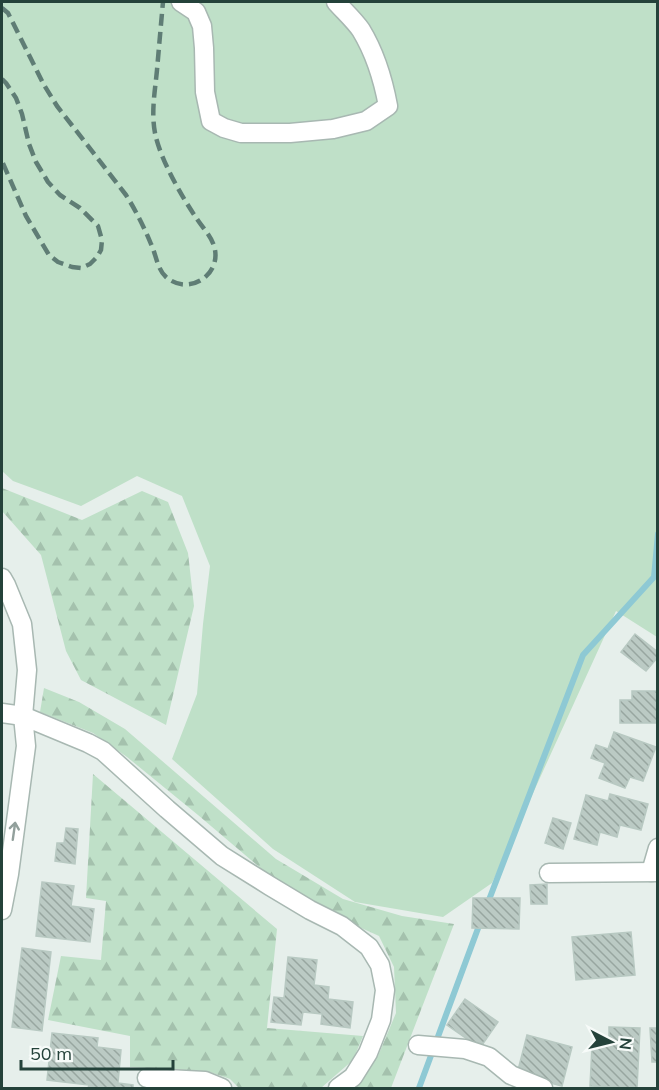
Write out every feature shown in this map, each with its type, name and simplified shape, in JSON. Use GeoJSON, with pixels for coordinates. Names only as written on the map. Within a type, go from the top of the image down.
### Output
{"type":"FeatureCollection","features":[{"type":"Feature","properties":{"kind":"street"},"geometry":{"type":"LineString","coordinates":[[181,2],[196,12],[202,26],[205,92],[211,121],[224,128],[242,133],[290,133],[333,129],[366,121],[388,106],[384,84],[375,58],[360,30],[336,2]]}},
{"type":"Feature","properties":{"kind":"street"},"geometry":{"type":"LineString","coordinates":[[2,578],[22,624],[27,670],[23,716],[26,746],[2,910]]}},
{"type":"Feature","properties":{"kind":"street"},"geometry":{"type":"LineString","coordinates":[[2,713],[23,716],[88,742],[103,751],[222,856],[275,890],[342,926],[369,947],[380,965],[385,990],[381,1020],[368,1053],[353,1077],[338,1089]]}},
{"type":"Feature","properties":{"kind":"street"},"geometry":{"type":"LineString","coordinates":[[549,873],[654,872],[657,848]]}},
{"type":"Feature","properties":{"kind":"street"},"geometry":{"type":"LineString","coordinates":[[418,1045],[465,1049],[489,1057],[512,1075],[543,1089]]}},
{"type":"Feature","properties":{"kind":"street"},"geometry":{"type":"LineString","coordinates":[[147,1078],[205,1081],[222,1089]]}},
{"type":"Feature","properties":{"kind":"green space"},"geometry":{"type":"Polygon","coordinates":[[[2,2],[657,2],[657,637],[616,611],[492,883],[443,917],[355,902],[273,849],[172,759],[197,694],[210,566],[182,496],[137,476],[81,506],[13,481],[2,471],[2,2]]]}},
{"type":"Feature","properties":{"kind":"green space"},"geometry":{"type":"Polygon","coordinates":[[[2,488],[82,520],[142,491],[168,502],[188,553],[194,606],[166,725],[81,680],[66,651],[41,555],[2,511],[2,488]]]}},
{"type":"Feature","properties":{"kind":"green space"},"geometry":{"type":"Polygon","coordinates":[[[44,688],[79,702],[125,729],[276,859],[343,899],[402,916],[454,924],[391,1088],[354,1088],[378,1056],[396,1013],[394,967],[379,936],[328,913],[270,876],[127,757],[93,733],[40,712],[44,688]]]}},
{"type":"Feature","properties":{"kind":"green space"},"geometry":{"type":"Polygon","coordinates":[[[93,774],[277,929],[267,1028],[363,1036],[353,1060],[321,1088],[239,1088],[230,1079],[210,1072],[130,1067],[130,1036],[48,1020],[61,956],[101,960],[106,901],[86,898],[93,774]]]}},
{"type":"Feature","properties":{"kind":"building"},"geometry":{"type":"Polygon","coordinates":[[[635,634],[658,652],[658,657],[646,671],[621,652],[635,634]]]}},
{"type":"Feature","properties":{"kind":"building"},"geometry":{"type":"Polygon","coordinates":[[[632,691],[658,691],[658,723],[620,723],[620,700],[632,700],[632,691]]]}},
{"type":"Feature","properties":{"kind":"building"},"geometry":{"type":"Polygon","coordinates":[[[614,732],[656,747],[643,781],[630,777],[625,788],[599,778],[605,763],[591,758],[596,745],[608,749],[614,732]]]}},
{"type":"Feature","properties":{"kind":"building"},"geometry":{"type":"Polygon","coordinates":[[[610,794],[648,804],[641,830],[620,825],[617,837],[600,832],[597,845],[574,839],[586,795],[608,801],[610,794]]]}},
{"type":"Feature","properties":{"kind":"building"},"geometry":{"type":"Polygon","coordinates":[[[553,818],[571,823],[563,849],[545,843],[553,818]]]}},
{"type":"Feature","properties":{"kind":"building"},"geometry":{"type":"Polygon","coordinates":[[[66,828],[78,829],[75,864],[55,861],[57,843],[64,843],[66,828]]]}},
{"type":"Feature","properties":{"kind":"building"},"geometry":{"type":"Polygon","coordinates":[[[42,882],[74,886],[71,906],[94,909],[90,942],[36,936],[42,882]]]}},
{"type":"Feature","properties":{"kind":"building"},"geometry":{"type":"Polygon","coordinates":[[[547,884],[547,904],[531,904],[530,885],[547,884]]]}},
{"type":"Feature","properties":{"kind":"building"},"geometry":{"type":"Polygon","coordinates":[[[473,898],[520,898],[519,929],[472,928],[473,898]]]}},
{"type":"Feature","properties":{"kind":"building"},"geometry":{"type":"Polygon","coordinates":[[[631,932],[635,975],[576,980],[572,937],[631,932]]]}},
{"type":"Feature","properties":{"kind":"building"},"geometry":{"type":"Polygon","coordinates":[[[22,948],[51,952],[42,1031],[12,1027],[22,948]]]}},
{"type":"Feature","properties":{"kind":"building"},"geometry":{"type":"Polygon","coordinates":[[[288,957],[317,960],[314,985],[329,987],[328,999],[353,1002],[350,1028],[321,1024],[322,1014],[303,1012],[301,1025],[271,1022],[274,997],[284,998],[288,957]]]}},
{"type":"Feature","properties":{"kind":"building"},"geometry":{"type":"Polygon","coordinates":[[[465,999],[498,1022],[480,1048],[447,1025],[465,999]]]}},
{"type":"Feature","properties":{"kind":"building"},"geometry":{"type":"Polygon","coordinates":[[[609,1027],[640,1028],[637,1088],[590,1086],[592,1046],[609,1046],[609,1027]]]}},
{"type":"Feature","properties":{"kind":"building"},"geometry":{"type":"Polygon","coordinates":[[[650,1028],[658,1028],[658,1062],[652,1062],[650,1028]]]}},
{"type":"Feature","properties":{"kind":"building"},"geometry":{"type":"Polygon","coordinates":[[[52,1033],[98,1038],[97,1047],[121,1050],[118,1083],[133,1085],[133,1088],[88,1088],[89,1085],[47,1080],[52,1033]]]}},
{"type":"Feature","properties":{"kind":"building"},"geometry":{"type":"Polygon","coordinates":[[[527,1035],[572,1047],[562,1086],[517,1074],[527,1035]]]}},
{"type":"Feature","properties":{"kind":"waterway"},"geometry":{"type":"LineString","coordinates":[[487,905],[583,655],[654,577],[658,534]]}},
{"type":"Feature","properties":{"kind":"waterway"},"geometry":{"type":"LineString","coordinates":[[419,1088],[480,923]]}},
{"type":"Feature","properties":{"kind":"railway"},"geometry":{"type":"LineString","coordinates":[[2,8],[8,13],[57,106],[130,201],[146,231],[163,274],[175,283],[184,285],[202,280],[214,265],[215,256],[211,239],[172,178],[155,133],[153,117],[163,2]]}},
{"type":"Feature","properties":{"kind":"railway"},"geometry":{"type":"LineString","coordinates":[[2,79],[16,98],[29,144],[48,182],[60,195],[80,208],[98,226],[102,240],[101,250],[90,264],[81,268],[72,267],[58,262],[49,255],[26,216],[2,161]]}}]}
